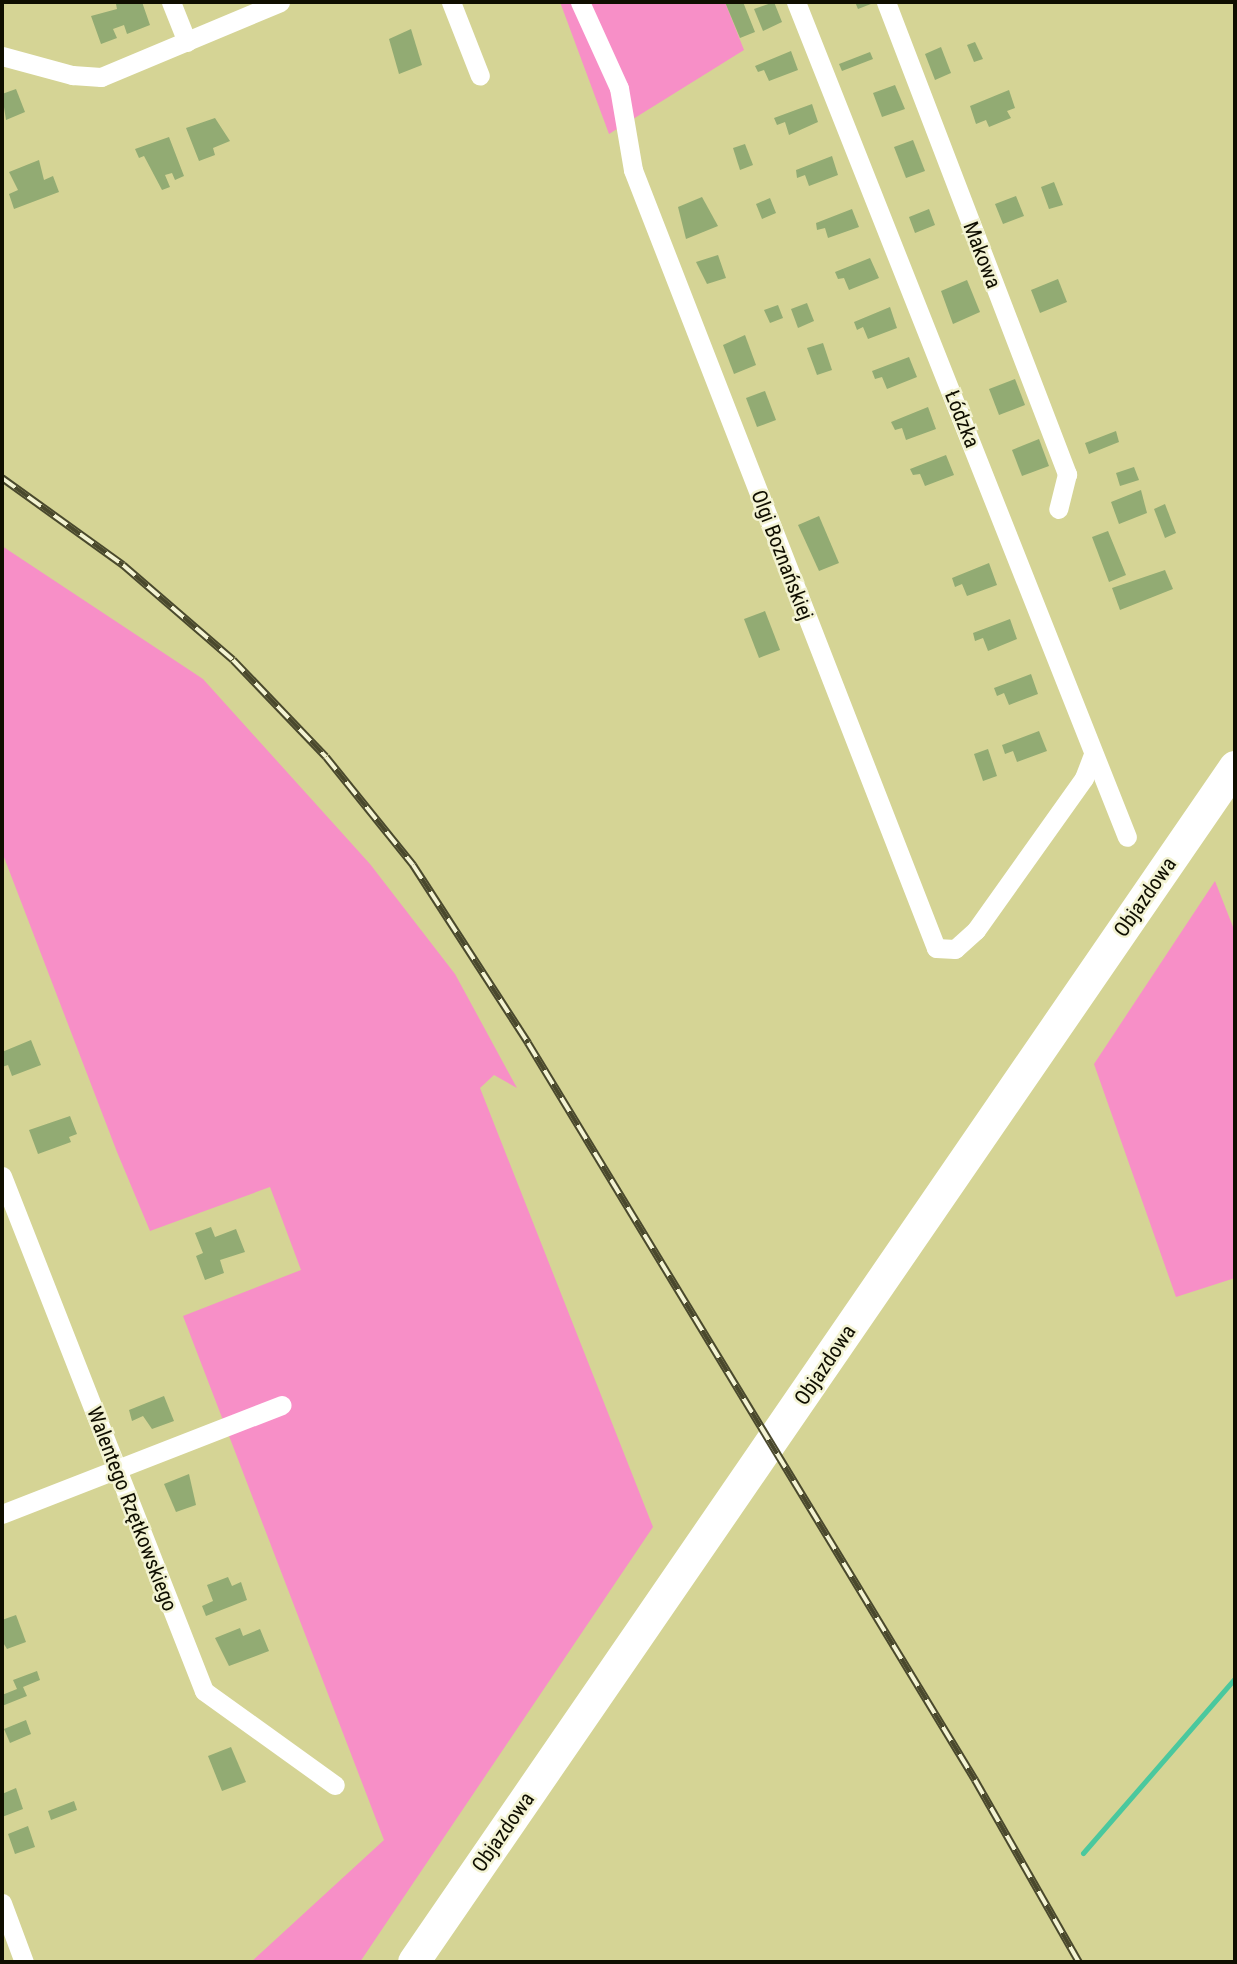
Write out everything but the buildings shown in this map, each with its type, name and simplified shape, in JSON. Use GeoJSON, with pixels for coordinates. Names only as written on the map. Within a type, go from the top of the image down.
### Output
{"type":"FeatureCollection","features":[{"type":"Feature","properties":{"kind":"main road","name":"Objazdowa"},"geometry":{"type":"LineString","coordinates":[[414,1962],[1235,767]]}},
{"type":"Feature","properties":{"kind":"street"},"geometry":{"type":"LineString","coordinates":[[171,2],[187,42]]}},
{"type":"Feature","properties":{"kind":"street"},"geometry":{"type":"LineString","coordinates":[[2,55],[72,75],[101,77],[281,2]]}},
{"type":"Feature","properties":{"kind":"street"},"geometry":{"type":"LineString","coordinates":[[451,2],[480,76]]}},
{"type":"Feature","properties":{"kind":"street","name":"Olgi Boznańskiej"},"geometry":{"type":"LineString","coordinates":[[580,2],[625,113],[633,170],[930,939],[941,950],[955,949],[976,930],[1084,778],[1093,754]]}},
{"type":"Feature","properties":{"kind":"street","name":"Łódzka"},"geometry":{"type":"LineString","coordinates":[[796,2],[1127,837]]}},
{"type":"Feature","properties":{"kind":"street","name":"Makowa"},"geometry":{"type":"LineString","coordinates":[[886,2],[1067,474],[1058,509]]}},
{"type":"Feature","properties":{"kind":"street","name":"Walentego Rzętkowskiego"},"geometry":{"type":"LineString","coordinates":[[2,1176],[204,1691],[335,1785]]}},
{"type":"Feature","properties":{"kind":"street"},"geometry":{"type":"LineString","coordinates":[[2,1514],[117,1472],[282,1405]]}},
{"type":"Feature","properties":{"kind":"street"},"geometry":{"type":"LineString","coordinates":[[2,1903],[24,1962]]}},
{"type":"Feature","properties":{"kind":"shaded area"},"geometry":{"type":"Polygon","coordinates":[[[560,2],[725,2],[744,50],[609,134],[560,2]]]}},
{"type":"Feature","properties":{"kind":"shaded area"},"geometry":{"type":"Polygon","coordinates":[[[2,546],[203,679],[370,864],[455,974],[517,1088],[494,1075],[480,1088],[653,1527],[360,1962],[251,1962],[384,1840],[183,1316],[301,1270],[270,1187],[150,1231],[117,1152],[2,852],[2,546]]]}},
{"type":"Feature","properties":{"kind":"shaded area"},"geometry":{"type":"Polygon","coordinates":[[[1215,881],[1235,932],[1235,1278],[1176,1297],[1094,1064],[1215,881]]]}},
{"type":"Feature","properties":{"kind":"waterway"},"geometry":{"type":"LineString","coordinates":[[1083,1853],[1235,1678]]}},
{"type":"Feature","properties":{"kind":"railway"},"geometry":{"type":"LineString","coordinates":[[2,478],[123,565],[233,660],[326,757],[413,865],[528,1043],[975,1780],[1079,1962]]}}]}
